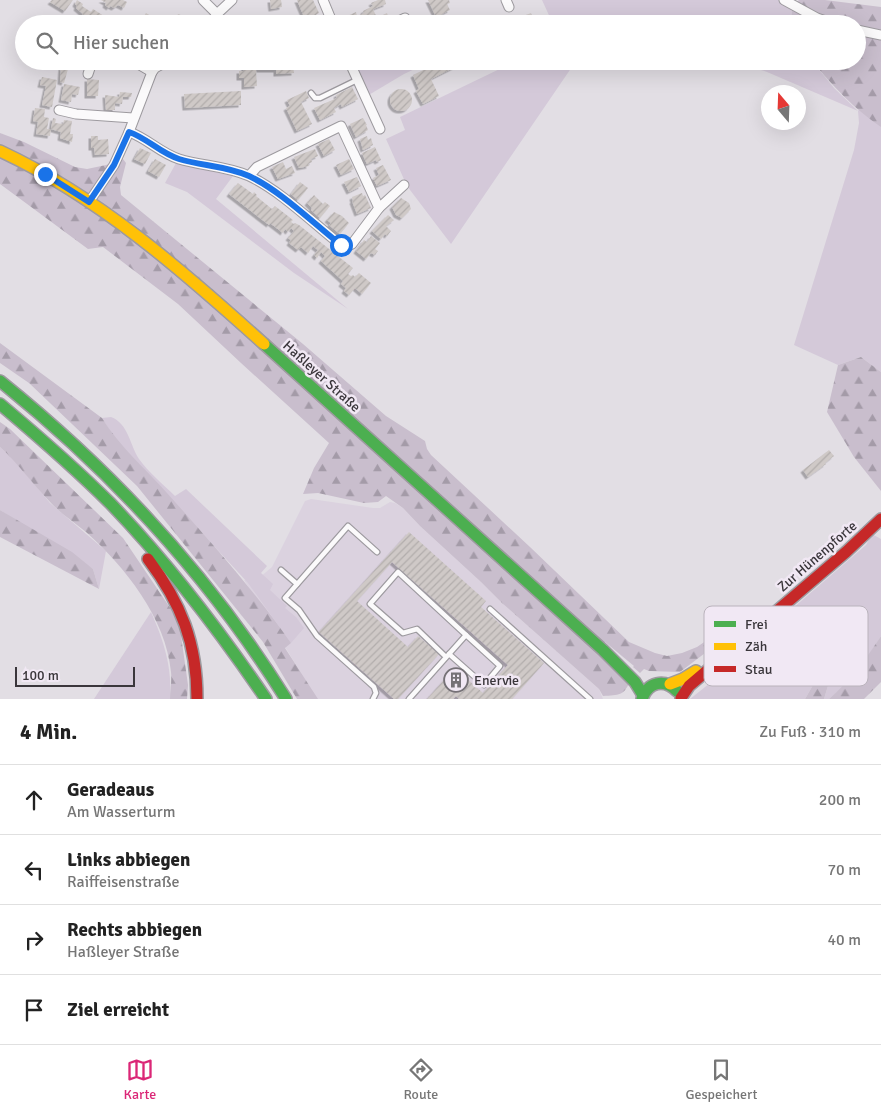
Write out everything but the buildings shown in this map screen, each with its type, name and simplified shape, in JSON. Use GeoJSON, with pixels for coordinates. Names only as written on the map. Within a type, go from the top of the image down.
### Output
{"type":"FeatureCollection","features":[{"type":"Feature","properties":{"kind":"main road","name":"Haßleyer Straße"},"geometry":{"type":"LineString","coordinates":[[0,151],[45,174],[89,202],[167,260],[229,313],[603,650],[608,658],[635,682],[642,697]]}},
{"type":"Feature","properties":{"kind":"main road"},"geometry":{"type":"LineString","coordinates":[[0,381],[36,409],[95,463],[162,533],[187,561],[247,640],[286,699]]}},
{"type":"Feature","properties":{"kind":"main road"},"geometry":{"type":"LineString","coordinates":[[0,404],[72,466],[128,522],[172,571],[206,614],[266,699]]}},
{"type":"Feature","properties":{"kind":"main road","name":"Zur Hünenpforte"},"geometry":{"type":"LineString","coordinates":[[782,606],[846,552],[881,519]]}},
{"type":"Feature","properties":{"kind":"main road"},"geometry":{"type":"LineString","coordinates":[[128,522],[137,544],[165,581],[183,616],[197,668],[197,699]]}},
{"type":"Feature","properties":{"kind":"main road","name":"Haßleyer Straße"},"geometry":{"type":"LineString","coordinates":[[603,650],[612,654],[640,677],[656,683]]}},
{"type":"Feature","properties":{"kind":"main road","name":"Zur Hünenpforte"},"geometry":{"type":"LineString","coordinates":[[670,684],[684,679],[704,664]]}},
{"type":"Feature","properties":{"kind":"main road","name":"Zur Hünenpforte"},"geometry":{"type":"LineString","coordinates":[[681,698],[689,686],[704,674]]}},
{"type":"Feature","properties":{"kind":"main road"},"geometry":{"type":"LineString","coordinates":[[642,697],[648,687],[663,682],[670,684],[677,690],[681,698]]}},
{"type":"Feature","properties":{"kind":"street"},"geometry":{"type":"LineString","coordinates":[[203,0],[217,14],[232,0]]}},
{"type":"Feature","properties":{"kind":"street"},"geometry":{"type":"LineString","coordinates":[[323,0],[329,15]]}},
{"type":"Feature","properties":{"kind":"street"},"geometry":{"type":"LineString","coordinates":[[784,0],[812,15]]}},
{"type":"Feature","properties":{"kind":"street"},"geometry":{"type":"LineString","coordinates":[[866,32],[881,35]]}},
{"type":"Feature","properties":{"kind":"street"},"geometry":{"type":"LineString","coordinates":[[88,74],[89,70]]}},
{"type":"Feature","properties":{"kind":"street"},"geometry":{"type":"LineString","coordinates":[[89,202],[114,165],[129,132],[152,72],[148,70]]}},
{"type":"Feature","properties":{"kind":"street"},"geometry":{"type":"LineString","coordinates":[[353,70],[380,129]]}},
{"type":"Feature","properties":{"kind":"street"},"geometry":{"type":"LineString","coordinates":[[59,110],[76,114],[133,118]]}},
{"type":"Feature","properties":{"kind":"street"},"geometry":{"type":"LineString","coordinates":[[249,176],[257,167],[341,126],[379,208]]}},
{"type":"Feature","properties":{"kind":"street"},"geometry":{"type":"LineString","coordinates":[[129,132],[142,137],[164,153],[179,159],[227,169],[249,176],[270,188],[346,247],[352,244],[379,208],[404,185]]}},
{"type":"Feature","properties":{"kind":"lane"},"geometry":{"type":"LineString","coordinates":[[310,93],[315,98],[320,98],[357,80]]}},
{"type":"Feature","properties":{"kind":"lane"},"geometry":{"type":"LineString","coordinates":[[373,699],[376,693],[374,687],[317,636],[299,610],[285,598],[348,526],[377,552]]}},
{"type":"Feature","properties":{"kind":"lane"},"geometry":{"type":"LineString","coordinates":[[281,570],[297,584]]}},
{"type":"Feature","properties":{"kind":"lane"},"geometry":{"type":"LineString","coordinates":[[398,572],[466,634],[500,666],[484,685],[417,629],[403,633],[370,604],[398,572]]}},
{"type":"Feature","properties":{"kind":"lane"},"geometry":{"type":"LineString","coordinates":[[490,609],[590,699]]}},
{"type":"Feature","properties":{"kind":"lane"},"geometry":{"type":"LineString","coordinates":[[409,699],[466,634]]}},
{"type":"Feature","properties":{"kind":"shaded area"},"geometry":{"type":"Polygon","coordinates":[[[542,0],[779,0],[792,7],[791,15],[549,15],[542,0]]]}},
{"type":"Feature","properties":{"kind":"shaded area"},"geometry":{"type":"Polygon","coordinates":[[[356,70],[413,70],[404,74],[367,96],[356,70]]]}},
{"type":"Feature","properties":{"kind":"shaded area"},"geometry":{"type":"Polygon","coordinates":[[[497,70],[570,70],[451,244],[407,186],[386,139],[405,130],[400,117],[497,70]]]}},
{"type":"Feature","properties":{"kind":"shaded area"},"geometry":{"type":"Polygon","coordinates":[[[761,70],[819,70],[834,88],[858,111],[806,89],[806,85],[797,85],[761,70]]]}},
{"type":"Feature","properties":{"kind":"shaded area"},"geometry":{"type":"Polygon","coordinates":[[[881,77],[881,372],[861,357],[838,365],[794,345],[854,150],[859,123],[858,111],[881,77]]]}},
{"type":"Feature","properties":{"kind":"shaded area"},"geometry":{"type":"Polygon","coordinates":[[[176,163],[233,176],[216,199],[348,309],[294,273],[187,192],[165,183],[176,163]]]}},
{"type":"Feature","properties":{"kind":"shaded area"},"geometry":{"type":"Polygon","coordinates":[[[111,417],[117,420],[125,429],[139,459],[156,478],[175,496],[186,489],[267,566],[261,573],[273,584],[270,590],[287,606],[285,608],[296,617],[304,628],[291,643],[248,583],[113,436],[102,418],[111,417]]]}},
{"type":"Feature","properties":{"kind":"shaded area"},"geometry":{"type":"Polygon","coordinates":[[[0,447],[14,460],[50,503],[106,551],[99,589],[93,569],[0,510],[0,447]]]}},
{"type":"Feature","properties":{"kind":"shaded area"},"geometry":{"type":"Polygon","coordinates":[[[311,499],[373,508],[380,508],[390,502],[403,508],[502,603],[599,689],[603,699],[317,699],[244,580],[259,578],[272,567],[305,501],[311,499]]]}},
{"type":"Feature","properties":{"kind":"shaded area"},"geometry":{"type":"Polygon","coordinates":[[[872,534],[881,539],[881,636],[868,656],[868,606],[795,606],[866,545],[872,534]]]}},
{"type":"Feature","properties":{"kind":"shaded area"},"geometry":{"type":"Polygon","coordinates":[[[151,612],[166,654],[170,676],[170,699],[94,699],[151,612]]]}},
{"type":"Feature","properties":{"kind":"shaded area"},"geometry":{"type":"Polygon","coordinates":[[[706,686],[812,686],[805,699],[690,699],[706,686]]]}},
{"type":"Feature","properties":{"kind":"shaded area"},"geometry":{"type":"Polygon","coordinates":[[[828,686],[844,686],[829,699],[824,699],[828,686]]]}},
{"type":"Feature","properties":{"kind":"green space"},"geometry":{"type":"Polygon","coordinates":[[[799,0],[825,0],[881,7],[881,127],[844,97],[820,70],[866,70],[866,15],[791,15],[792,7],[799,0]]]}},
{"type":"Feature","properties":{"kind":"green space"},"geometry":{"type":"Polygon","coordinates":[[[0,133],[24,142],[75,167],[87,169],[123,159],[126,163],[120,187],[121,195],[303,344],[386,416],[425,441],[431,455],[629,642],[667,656],[682,653],[704,642],[704,654],[680,672],[649,671],[644,669],[640,673],[605,642],[594,651],[630,681],[626,690],[620,694],[603,696],[599,689],[502,603],[403,508],[386,496],[378,502],[364,503],[318,493],[303,494],[314,468],[329,443],[178,304],[103,247],[88,249],[0,184],[0,133]]]}},
{"type":"Feature","properties":{"kind":"green space"},"geometry":{"type":"Polygon","coordinates":[[[0,343],[102,418],[124,447],[199,529],[262,604],[291,643],[285,648],[318,699],[297,699],[263,642],[137,486],[29,383],[0,363],[0,343]]]}},
{"type":"Feature","properties":{"kind":"green space"},"geometry":{"type":"Polygon","coordinates":[[[861,357],[881,372],[881,491],[854,457],[827,412],[838,365],[861,357]]]}},
{"type":"Feature","properties":{"kind":"green space"},"geometry":{"type":"Polygon","coordinates":[[[0,422],[10,429],[123,538],[179,621],[188,685],[187,699],[170,699],[171,675],[168,652],[152,613],[129,577],[101,546],[55,507],[0,447],[0,422]]]}},
{"type":"Feature","properties":{"kind":"green space"},"geometry":{"type":"Polygon","coordinates":[[[0,510],[72,552],[93,569],[99,589],[0,537],[0,510]]]}},
{"type":"Feature","properties":{"kind":"green space"},"geometry":{"type":"Polygon","coordinates":[[[881,636],[881,682],[864,699],[829,699],[843,686],[868,686],[869,653],[881,636]]]}},
{"type":"Feature","properties":{"kind":"green space"},"geometry":{"type":"Polygon","coordinates":[[[812,686],[828,686],[824,699],[805,699],[812,686]]]}},
{"type":"Feature","properties":{"kind":"traffic: fast"},"geometry":{"type":"LineString","coordinates":[[264,344],[603,650],[635,682],[643,695]]}},
{"type":"Feature","properties":{"kind":"traffic: fast"},"geometry":{"type":"LineString","coordinates":[[0,381],[120,489],[192,568],[225,610],[286,699]]}},
{"type":"Feature","properties":{"kind":"traffic: fast"},"geometry":{"type":"LineString","coordinates":[[0,404],[83,477],[110,503],[152,549],[192,598],[266,699]]}},
{"type":"Feature","properties":{"kind":"traffic: fast"},"geometry":{"type":"LineString","coordinates":[[642,699],[648,689],[657,684],[667,684],[677,691]]}},
{"type":"Feature","properties":{"kind":"traffic: slow"},"geometry":{"type":"LineString","coordinates":[[0,151],[72,190],[139,237],[264,344]]}},
{"type":"Feature","properties":{"kind":"traffic: slow"},"geometry":{"type":"LineString","coordinates":[[670,684],[696,671]]}},
{"type":"Feature","properties":{"kind":"traffic: jam"},"geometry":{"type":"LineString","coordinates":[[783,606],[846,552],[881,519]]}},
{"type":"Feature","properties":{"kind":"traffic: jam"},"geometry":{"type":"LineString","coordinates":[[148,559],[170,592],[185,624],[194,660],[197,699]]}},
{"type":"Feature","properties":{"kind":"traffic: jam"},"geometry":{"type":"LineString","coordinates":[[681,698],[689,686],[704,673]]}},
{"type":"Feature","properties":{"kind":"place","name":"Enervie"},"geometry":{"type":"Point","coordinates":[456,680]}},
{"type":"Feature","properties":{"kind":"route"},"geometry":{"type":"LineString","coordinates":[[45,174],[89,202],[114,165],[129,132],[137,134],[164,153],[179,159],[227,169],[249,176],[270,188],[341,245]]}}]}
